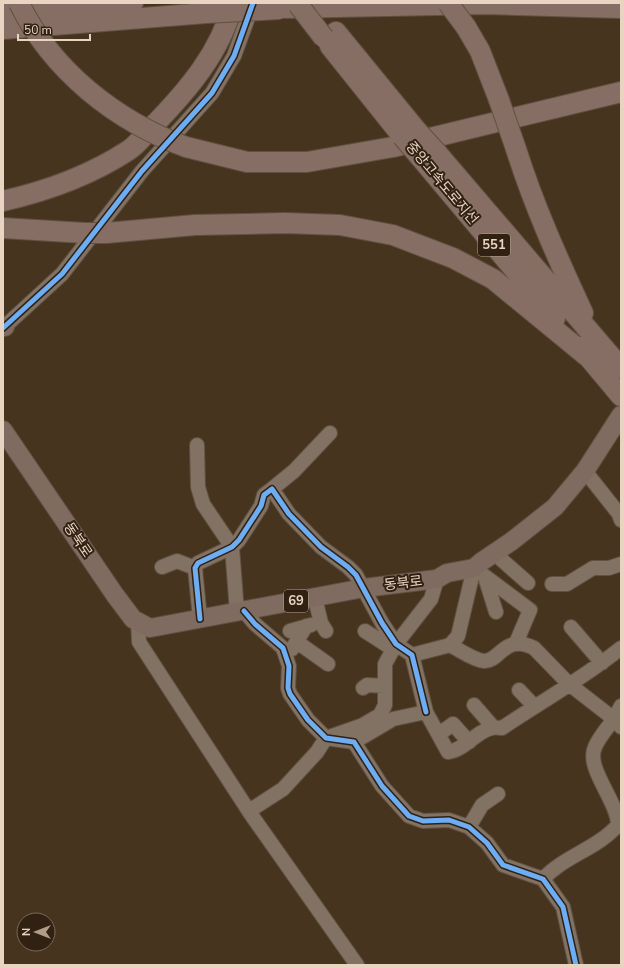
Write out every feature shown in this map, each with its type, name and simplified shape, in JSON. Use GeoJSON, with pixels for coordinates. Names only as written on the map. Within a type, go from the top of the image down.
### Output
{"type":"FeatureCollection","features":[{"type":"Feature","properties":{"kind":"highway"},"geometry":{"type":"LineString","coordinates":[[19,3],[25,16],[45,44],[74,78],[89,92],[134,124],[162,138],[186,147],[247,162],[307,162],[393,147],[621,92]]}},
{"type":"Feature","properties":{"kind":"highway"},"geometry":{"type":"LineString","coordinates":[[3,14],[133,3]]}},
{"type":"Feature","properties":{"kind":"highway"},"geometry":{"type":"LineString","coordinates":[[3,201],[33,194],[82,176],[130,149],[172,106],[200,71],[219,43],[233,3]]}},
{"type":"Feature","properties":{"kind":"highway","name":"중앙고속도로지선"},"geometry":{"type":"LineString","coordinates":[[314,3],[330,35],[428,155],[574,326],[588,357],[621,396]]}},
{"type":"Feature","properties":{"kind":"highway"},"geometry":{"type":"LineString","coordinates":[[448,3],[466,27],[486,63],[534,203],[550,243],[594,337]]}},
{"type":"Feature","properties":{"kind":"highway"},"geometry":{"type":"LineString","coordinates":[[3,29],[288,6],[487,4],[621,8]]}},
{"type":"Feature","properties":{"kind":"highway","name":"중앙고속도로지선"},"geometry":{"type":"LineString","coordinates":[[288,6],[330,35]]}},
{"type":"Feature","properties":{"kind":"highway"},"geometry":{"type":"LineString","coordinates":[[3,228],[106,233],[195,225],[285,223],[340,225],[393,235],[453,258],[493,278],[588,357]]}},
{"type":"Feature","properties":{"kind":"highway","name":"중앙고속도로지선"},"geometry":{"type":"LineString","coordinates":[[574,326],[594,337],[621,368]]}},
{"type":"Feature","properties":{"kind":"main road","name":"동북로"},"geometry":{"type":"LineString","coordinates":[[3,430],[133,619],[138,620],[150,628],[364,588],[437,579],[447,573],[480,572],[494,553],[512,541],[555,507],[585,471],[621,415]]}},
{"type":"Feature","properties":{"kind":"street"},"geometry":{"type":"LineString","coordinates":[[4,327],[62,274],[142,171],[212,93],[234,56],[253,3]]}},
{"type":"Feature","properties":{"kind":"street"},"geometry":{"type":"LineString","coordinates":[[200,619],[195,568],[198,562],[232,547],[239,540],[261,506],[264,495],[294,472],[330,433]]}},
{"type":"Feature","properties":{"kind":"street"},"geometry":{"type":"LineString","coordinates":[[197,445],[198,487],[203,504],[232,547],[240,612],[283,648],[289,666],[288,688],[290,694],[308,720],[326,738],[354,742],[393,719],[426,712]]}},
{"type":"Feature","properties":{"kind":"street"},"geometry":{"type":"LineString","coordinates":[[585,471],[619,514],[621,520]]}},
{"type":"Feature","properties":{"kind":"street"},"geometry":{"type":"LineString","coordinates":[[272,489],[289,514],[321,547],[348,567],[356,575],[395,646]]}},
{"type":"Feature","properties":{"kind":"street"},"geometry":{"type":"LineString","coordinates":[[494,553],[528,583]]}},
{"type":"Feature","properties":{"kind":"street"},"geometry":{"type":"LineString","coordinates":[[162,567],[177,562],[195,568]]}},
{"type":"Feature","properties":{"kind":"street"},"geometry":{"type":"LineString","coordinates":[[552,584],[567,584],[593,568],[610,563]]}},
{"type":"Feature","properties":{"kind":"street"},"geometry":{"type":"LineString","coordinates":[[480,572],[496,612]]}},
{"type":"Feature","properties":{"kind":"street"},"geometry":{"type":"LineString","coordinates":[[450,645],[484,661],[491,660],[504,649],[516,643],[530,610],[480,572]]}},
{"type":"Feature","properties":{"kind":"street"},"geometry":{"type":"LineString","coordinates":[[365,631],[412,655],[450,645],[458,636],[480,572]]}},
{"type":"Feature","properties":{"kind":"street"},"geometry":{"type":"LineString","coordinates":[[249,811],[283,789],[317,752],[326,738],[363,725],[380,715],[385,705],[385,664],[395,646],[431,599],[437,579]]}},
{"type":"Feature","properties":{"kind":"street"},"geometry":{"type":"LineString","coordinates":[[286,655],[290,652],[293,637],[306,626],[323,627],[315,598]]}},
{"type":"Feature","properties":{"kind":"street"},"geometry":{"type":"LineString","coordinates":[[138,620],[139,642],[249,811],[357,965]]}},
{"type":"Feature","properties":{"kind":"street"},"geometry":{"type":"LineString","coordinates":[[571,627],[602,663]]}},
{"type":"Feature","properties":{"kind":"street"},"geometry":{"type":"LineString","coordinates":[[293,637],[328,664]]}},
{"type":"Feature","properties":{"kind":"street"},"geometry":{"type":"LineString","coordinates":[[516,643],[534,648],[569,684],[618,723]]}},
{"type":"Feature","properties":{"kind":"street"},"geometry":{"type":"LineString","coordinates":[[412,655],[426,712],[448,752],[455,752],[493,727],[502,728],[569,684],[582,678],[621,648]]}},
{"type":"Feature","properties":{"kind":"street"},"geometry":{"type":"LineString","coordinates":[[363,688],[367,685],[385,686]]}},
{"type":"Feature","properties":{"kind":"street"},"geometry":{"type":"LineString","coordinates":[[519,690],[534,706]]}},
{"type":"Feature","properties":{"kind":"street"},"geometry":{"type":"LineString","coordinates":[[474,704],[493,727]]}},
{"type":"Feature","properties":{"kind":"street"},"geometry":{"type":"LineString","coordinates":[[543,879],[553,868],[606,836],[618,825],[619,819],[594,766],[592,755],[595,746],[618,723],[621,706]]}},
{"type":"Feature","properties":{"kind":"street"},"geometry":{"type":"LineString","coordinates":[[438,734],[453,724],[469,742]]}},
{"type":"Feature","properties":{"kind":"street"},"geometry":{"type":"LineString","coordinates":[[354,742],[382,786],[409,816],[423,821],[449,820],[469,827],[487,843],[503,865],[543,879],[562,908],[576,965]]}},
{"type":"Feature","properties":{"kind":"street"},"geometry":{"type":"LineString","coordinates":[[469,827],[482,805],[498,794]]}},
{"type":"Feature","properties":{"kind":"cycle path"},"geometry":{"type":"LineString","coordinates":[[3,328],[62,274],[142,171],[212,93],[234,56],[253,3]]}},
{"type":"Feature","properties":{"kind":"cycle path"},"geometry":{"type":"LineString","coordinates":[[200,619],[195,568],[198,563],[232,547],[239,540],[261,506],[264,495],[272,489],[289,514],[321,547],[348,567],[356,575],[382,623],[396,644],[412,655],[426,712]]}},
{"type":"Feature","properties":{"kind":"cycle path"},"geometry":{"type":"LineString","coordinates":[[244,611],[255,624],[283,648],[289,666],[288,688],[290,694],[308,720],[326,738],[354,742],[382,786],[409,816],[423,821],[449,820],[469,827],[487,843],[503,865],[543,879],[563,907],[576,965]]}}]}
